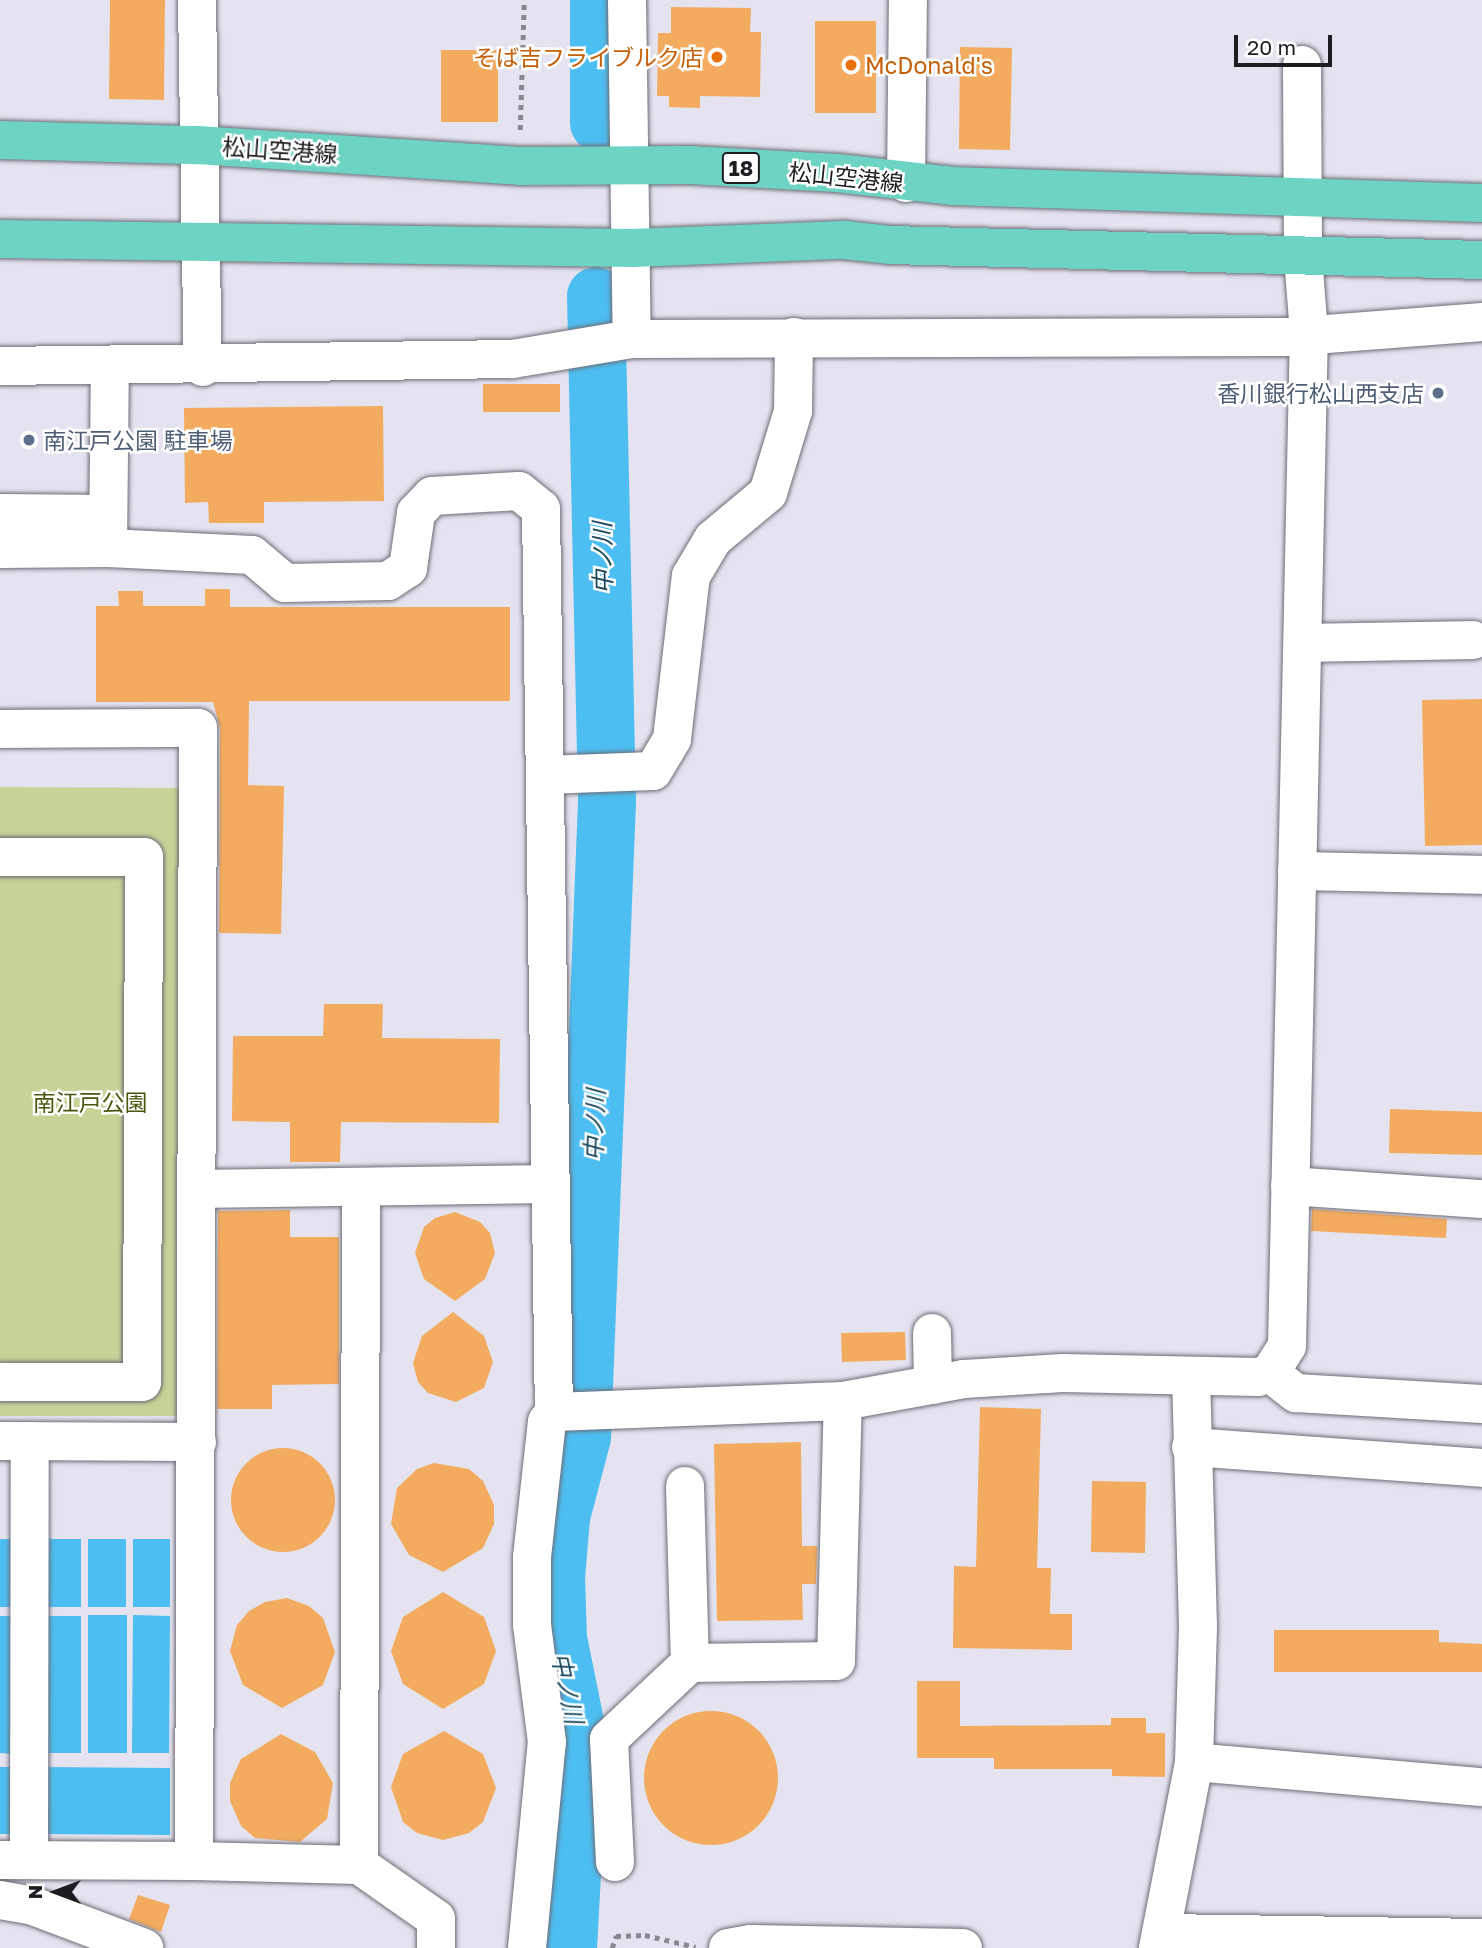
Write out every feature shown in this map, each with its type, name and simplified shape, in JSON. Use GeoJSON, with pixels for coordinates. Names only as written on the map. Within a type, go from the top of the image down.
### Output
{"type":"FeatureCollection","features":[{"type":"Feature","properties":{"kind":"main road","name":"松山空港線"},"geometry":{"type":"LineString","coordinates":[[0,141],[197,145],[520,166],[690,165],[837,173],[906,183],[1482,203]]}},
{"type":"Feature","properties":{"kind":"main road"},"geometry":{"type":"LineString","coordinates":[[0,239],[632,248],[844,240],[890,245],[1482,260]]}},
{"type":"Feature","properties":{"kind":"street"},"geometry":{"type":"LineString","coordinates":[[197,0],[198,241],[203,367]]}},
{"type":"Feature","properties":{"kind":"street"},"geometry":{"type":"LineString","coordinates":[[609,342],[632,248],[627,0]]}},
{"type":"Feature","properties":{"kind":"street"},"geometry":{"type":"LineString","coordinates":[[906,183],[908,0]]}},
{"type":"Feature","properties":{"kind":"street"},"geometry":{"type":"LineString","coordinates":[[557,1402],[608,1407],[843,1414],[932,1359],[1063,1373],[1243,1379],[1270,1373],[1287,1346],[1309,333],[1303,257],[1302,65]]}},
{"type":"Feature","properties":{"kind":"street"},"geometry":{"type":"LineString","coordinates":[[0,366],[203,367],[512,359],[609,342],[794,337],[1309,333],[1482,322]]}},
{"type":"Feature","properties":{"kind":"street"},"geometry":{"type":"LineString","coordinates":[[545,775],[653,771],[672,739],[691,576],[713,539],[768,493],[793,411],[794,337]]}},
{"type":"Feature","properties":{"kind":"street"},"geometry":{"type":"LineString","coordinates":[[108,531],[110,365]]}},
{"type":"Feature","properties":{"kind":"street"},"geometry":{"type":"LineString","coordinates":[[0,513],[252,555],[285,583],[388,581],[404,574],[409,565],[415,518],[428,498],[477,490],[524,492],[539,505],[543,518],[549,1184],[557,1402],[547,1422],[532,1557],[532,1625],[547,1742],[527,1948]]}},
{"type":"Feature","properties":{"kind":"street"},"geometry":{"type":"LineString","coordinates":[[0,549],[108,531]]}},
{"type":"Feature","properties":{"kind":"street"},"geometry":{"type":"LineString","coordinates":[[1304,643],[1473,640]]}},
{"type":"Feature","properties":{"kind":"street"},"geometry":{"type":"LineString","coordinates":[[0,729],[198,728],[194,1861]]}},
{"type":"Feature","properties":{"kind":"street"},"geometry":{"type":"LineString","coordinates":[[0,857],[144,857],[142,1382],[0,1382]]}},
{"type":"Feature","properties":{"kind":"street"},"geometry":{"type":"LineString","coordinates":[[1297,871],[1482,876]]}},
{"type":"Feature","properties":{"kind":"street"},"geometry":{"type":"LineString","coordinates":[[198,1189],[549,1184]]}},
{"type":"Feature","properties":{"kind":"street"},"geometry":{"type":"LineString","coordinates":[[1290,1186],[1482,1199]]}},
{"type":"Feature","properties":{"kind":"street"},"geometry":{"type":"LineString","coordinates":[[359,1865],[361,1187]]}},
{"type":"Feature","properties":{"kind":"street"},"geometry":{"type":"LineString","coordinates":[[1270,1373],[1296,1393],[1482,1404]]}},
{"type":"Feature","properties":{"kind":"street"},"geometry":{"type":"LineString","coordinates":[[1191,1379],[1198,1626],[1194,1762],[1168,1882],[1161,1941],[1387,1942],[1482,1938]]}},
{"type":"Feature","properties":{"kind":"street"},"geometry":{"type":"LineString","coordinates":[[615,1862],[609,1739],[690,1663],[836,1661],[843,1414]]}},
{"type":"Feature","properties":{"kind":"street"},"geometry":{"type":"LineString","coordinates":[[197,1442],[15,1441],[14,1860],[359,1865],[436,1919],[436,1948]]}},
{"type":"Feature","properties":{"kind":"street"},"geometry":{"type":"LineString","coordinates":[[1191,1447],[1482,1468]]}},
{"type":"Feature","properties":{"kind":"street"},"geometry":{"type":"LineString","coordinates":[[685,1486],[690,1663]]}},
{"type":"Feature","properties":{"kind":"street"},"geometry":{"type":"LineString","coordinates":[[1194,1762],[1482,1787]]}},
{"type":"Feature","properties":{"kind":"street"},"geometry":{"type":"LineString","coordinates":[[0,1900],[33,1906],[144,1948]]}},
{"type":"Feature","properties":{"kind":"street"},"geometry":{"type":"LineString","coordinates":[[728,1948],[751,1944],[963,1948]]}},
{"type":"Feature","properties":{"kind":"path"},"geometry":{"type":"LineString","coordinates":[[520,166],[524,0]]}},
{"type":"Feature","properties":{"kind":"path"},"geometry":{"type":"LineString","coordinates":[[612,1948],[616,1936],[645,1935],[699,1948]]}},
{"type":"Feature","properties":{"kind":"green space","name":"南江戸公園"},"geometry":{"type":"Polygon","coordinates":[[[0,787],[180,788],[178,1416],[0,1416],[0,787]]]}},
{"type":"Feature","properties":{"kind":"water"},"geometry":{"type":"Polygon","coordinates":[[[0,1539],[18,1539],[17,1607],[0,1607],[0,1539]]]}},
{"type":"Feature","properties":{"kind":"water"},"geometry":{"type":"Polygon","coordinates":[[[43,1539],[81,1539],[81,1607],[43,1607],[43,1539]]]}},
{"type":"Feature","properties":{"kind":"water"},"geometry":{"type":"Polygon","coordinates":[[[88,1539],[126,1539],[126,1607],[88,1607],[88,1539]]]}},
{"type":"Feature","properties":{"kind":"water"},"geometry":{"type":"Polygon","coordinates":[[[133,1539],[170,1539],[170,1607],[133,1607],[133,1539]]]}},
{"type":"Feature","properties":{"kind":"water"},"geometry":{"type":"Polygon","coordinates":[[[88,1615],[127,1615],[127,1753],[88,1753],[88,1615]]]}},
{"type":"Feature","properties":{"kind":"water"},"geometry":{"type":"Polygon","coordinates":[[[133,1615],[170,1616],[169,1753],[132,1753],[133,1615]]]}},
{"type":"Feature","properties":{"kind":"water"},"geometry":{"type":"Polygon","coordinates":[[[0,1616],[17,1616],[16,1754],[0,1753],[0,1616]]]}},
{"type":"Feature","properties":{"kind":"water"},"geometry":{"type":"Polygon","coordinates":[[[42,1616],[81,1616],[81,1753],[42,1753],[42,1616]]]}},
{"type":"Feature","properties":{"kind":"water"},"geometry":{"type":"Polygon","coordinates":[[[0,1767],[19,1767],[19,1834],[0,1834],[0,1767]]]}},
{"type":"Feature","properties":{"kind":"water"},"geometry":{"type":"Polygon","coordinates":[[[39,1767],[170,1768],[170,1835],[39,1834],[39,1767]]]}},
{"type":"Feature","properties":{"kind":"building"},"geometry":{"type":"Polygon","coordinates":[[[110,0],[165,0],[164,100],[109,99],[110,0]]]}},
{"type":"Feature","properties":{"kind":"building"},"geometry":{"type":"Polygon","coordinates":[[[671,7],[751,8],[750,32],[761,32],[760,97],[700,96],[700,108],[669,107],[669,96],[657,96],[658,33],[671,33],[671,7]]]}},
{"type":"Feature","properties":{"kind":"building"},"geometry":{"type":"Polygon","coordinates":[[[815,21],[876,21],[876,113],[815,113],[815,21]]]}},
{"type":"Feature","properties":{"kind":"building"},"geometry":{"type":"Polygon","coordinates":[[[960,47],[1012,48],[1010,150],[959,149],[960,47]]]}},
{"type":"Feature","properties":{"kind":"building"},"geometry":{"type":"Polygon","coordinates":[[[441,50],[498,50],[498,122],[441,122],[441,50]]]}},
{"type":"Feature","properties":{"kind":"building"},"geometry":{"type":"Polygon","coordinates":[[[483,384],[560,384],[560,412],[483,412],[483,384]]]}},
{"type":"Feature","properties":{"kind":"building"},"geometry":{"type":"Polygon","coordinates":[[[383,406],[384,501],[264,502],[264,523],[209,523],[208,502],[185,503],[184,408],[383,406]]]}},
{"type":"Feature","properties":{"kind":"building"},"geometry":{"type":"Polygon","coordinates":[[[205,589],[230,589],[230,607],[510,607],[510,701],[249,701],[248,785],[284,786],[281,934],[219,933],[220,728],[213,702],[96,702],[96,606],[119,606],[118,591],[143,591],[143,606],[205,606],[205,589]]]}},
{"type":"Feature","properties":{"kind":"building"},"geometry":{"type":"Polygon","coordinates":[[[1482,699],[1482,845],[1425,846],[1422,700],[1482,699]]]}},
{"type":"Feature","properties":{"kind":"building"},"geometry":{"type":"Polygon","coordinates":[[[324,1004],[383,1004],[382,1038],[500,1039],[499,1123],[341,1122],[340,1162],[290,1162],[290,1122],[232,1121],[233,1036],[323,1036],[324,1004]]]}},
{"type":"Feature","properties":{"kind":"building"},"geometry":{"type":"Polygon","coordinates":[[[1390,1109],[1482,1112],[1482,1155],[1389,1153],[1390,1109]]]}},
{"type":"Feature","properties":{"kind":"building"},"geometry":{"type":"Polygon","coordinates":[[[1312,1209],[1447,1219],[1446,1238],[1311,1231],[1312,1209]]]}},
{"type":"Feature","properties":{"kind":"building"},"geometry":{"type":"Polygon","coordinates":[[[290,1210],[290,1237],[339,1237],[339,1384],[272,1385],[272,1409],[217,1409],[218,1211],[290,1210]]]}},
{"type":"Feature","properties":{"kind":"building"},"geometry":{"type":"Polygon","coordinates":[[[455,1212],[480,1222],[490,1233],[495,1253],[485,1279],[455,1301],[424,1279],[415,1253],[424,1227],[435,1218],[455,1212]]]}},
{"type":"Feature","properties":{"kind":"building"},"geometry":{"type":"Polygon","coordinates":[[[453,1312],[484,1336],[493,1362],[484,1388],[456,1402],[428,1393],[418,1382],[413,1363],[422,1336],[453,1312]]]}},
{"type":"Feature","properties":{"kind":"building"},"geometry":{"type":"Polygon","coordinates":[[[905,1332],[906,1360],[842,1362],[841,1333],[905,1332]]]}},
{"type":"Feature","properties":{"kind":"building"},"geometry":{"type":"Polygon","coordinates":[[[980,1407],[1041,1409],[1037,1568],[1051,1568],[1050,1614],[1072,1614],[1072,1650],[953,1648],[954,1566],[976,1567],[980,1407]]]}},
{"type":"Feature","properties":{"kind":"building"},"geometry":{"type":"Polygon","coordinates":[[[801,1442],[802,1546],[817,1546],[816,1584],[802,1584],[803,1620],[717,1621],[714,1444],[801,1442]]]}},
{"type":"Feature","properties":{"kind":"building"},"geometry":{"type":"Polygon","coordinates":[[[283,1448],[303,1452],[320,1463],[331,1480],[335,1500],[331,1520],[320,1537],[303,1548],[283,1552],[263,1548],[246,1537],[235,1520],[231,1500],[235,1480],[246,1463],[263,1452],[283,1448]]]}},
{"type":"Feature","properties":{"kind":"building"},"geometry":{"type":"Polygon","coordinates":[[[434,1463],[469,1469],[483,1481],[494,1505],[494,1524],[483,1548],[443,1572],[409,1555],[391,1524],[397,1488],[417,1469],[434,1463]]]}},
{"type":"Feature","properties":{"kind":"building"},"geometry":{"type":"Polygon","coordinates":[[[1092,1481],[1146,1482],[1145,1553],[1091,1552],[1092,1481]]]}},
{"type":"Feature","properties":{"kind":"building"},"geometry":{"type":"Polygon","coordinates":[[[443,1592],[484,1617],[496,1651],[484,1684],[443,1709],[403,1684],[391,1651],[403,1617],[443,1592]]]}},
{"type":"Feature","properties":{"kind":"building"},"geometry":{"type":"Polygon","coordinates":[[[287,1598],[309,1606],[323,1618],[335,1652],[323,1685],[282,1708],[243,1685],[230,1651],[237,1625],[249,1611],[265,1602],[287,1598]]]}},
{"type":"Feature","properties":{"kind":"building"},"geometry":{"type":"Polygon","coordinates":[[[1274,1630],[1439,1630],[1439,1642],[1482,1644],[1482,1672],[1274,1672],[1274,1630]]]}},
{"type":"Feature","properties":{"kind":"building"},"geometry":{"type":"Polygon","coordinates":[[[917,1681],[960,1681],[960,1726],[1111,1725],[1111,1718],[1146,1718],[1146,1733],[1165,1733],[1165,1777],[1112,1776],[1112,1769],[994,1769],[994,1758],[917,1758],[917,1681]]]}},
{"type":"Feature","properties":{"kind":"building"},"geometry":{"type":"Polygon","coordinates":[[[711,1711],[737,1716],[758,1731],[773,1752],[778,1778],[773,1804],[758,1825],[737,1840],[711,1845],[685,1840],[664,1825],[649,1804],[644,1778],[649,1752],[664,1731],[685,1716],[711,1711]]]}},
{"type":"Feature","properties":{"kind":"building"},"geometry":{"type":"Polygon","coordinates":[[[444,1731],[483,1754],[496,1788],[483,1822],[469,1833],[443,1840],[417,1833],[403,1822],[391,1787],[403,1754],[444,1731]]]}},
{"type":"Feature","properties":{"kind":"building"},"geometry":{"type":"Polygon","coordinates":[[[281,1734],[315,1752],[333,1783],[327,1819],[300,1842],[255,1838],[241,1826],[230,1801],[230,1783],[241,1759],[281,1734]]]}},
{"type":"Feature","properties":{"kind":"building"},"geometry":{"type":"Polygon","coordinates":[[[138,1895],[170,1905],[161,1932],[129,1919],[138,1895]]]}},
{"type":"Feature","properties":{"kind":"waterway","name":"中ノ川"},"geometry":{"type":"LineString","coordinates":[[599,0],[599,123]]}},
{"type":"Feature","properties":{"kind":"waterway","name":"中ノ川"},"geometry":{"type":"LineString","coordinates":[[568,1948],[579,1742],[558,1639],[556,1577],[561,1517],[582,1437],[607,800],[596,296]]}},
{"type":"Feature","properties":{"kind":"place","name":"そば吉フライブルク店"},"geometry":{"type":"Point","coordinates":[717,57]}},
{"type":"Feature","properties":{"kind":"place","name":"McDonald's"},"geometry":{"type":"Point","coordinates":[851,65]}},
{"type":"Feature","properties":{"kind":"place","name":"香川銀行松山西支店"},"geometry":{"type":"Point","coordinates":[1438,393]}},
{"type":"Feature","properties":{"kind":"place","name":"南江戸公園 駐車場"},"geometry":{"type":"Point","coordinates":[29,440]}}]}
